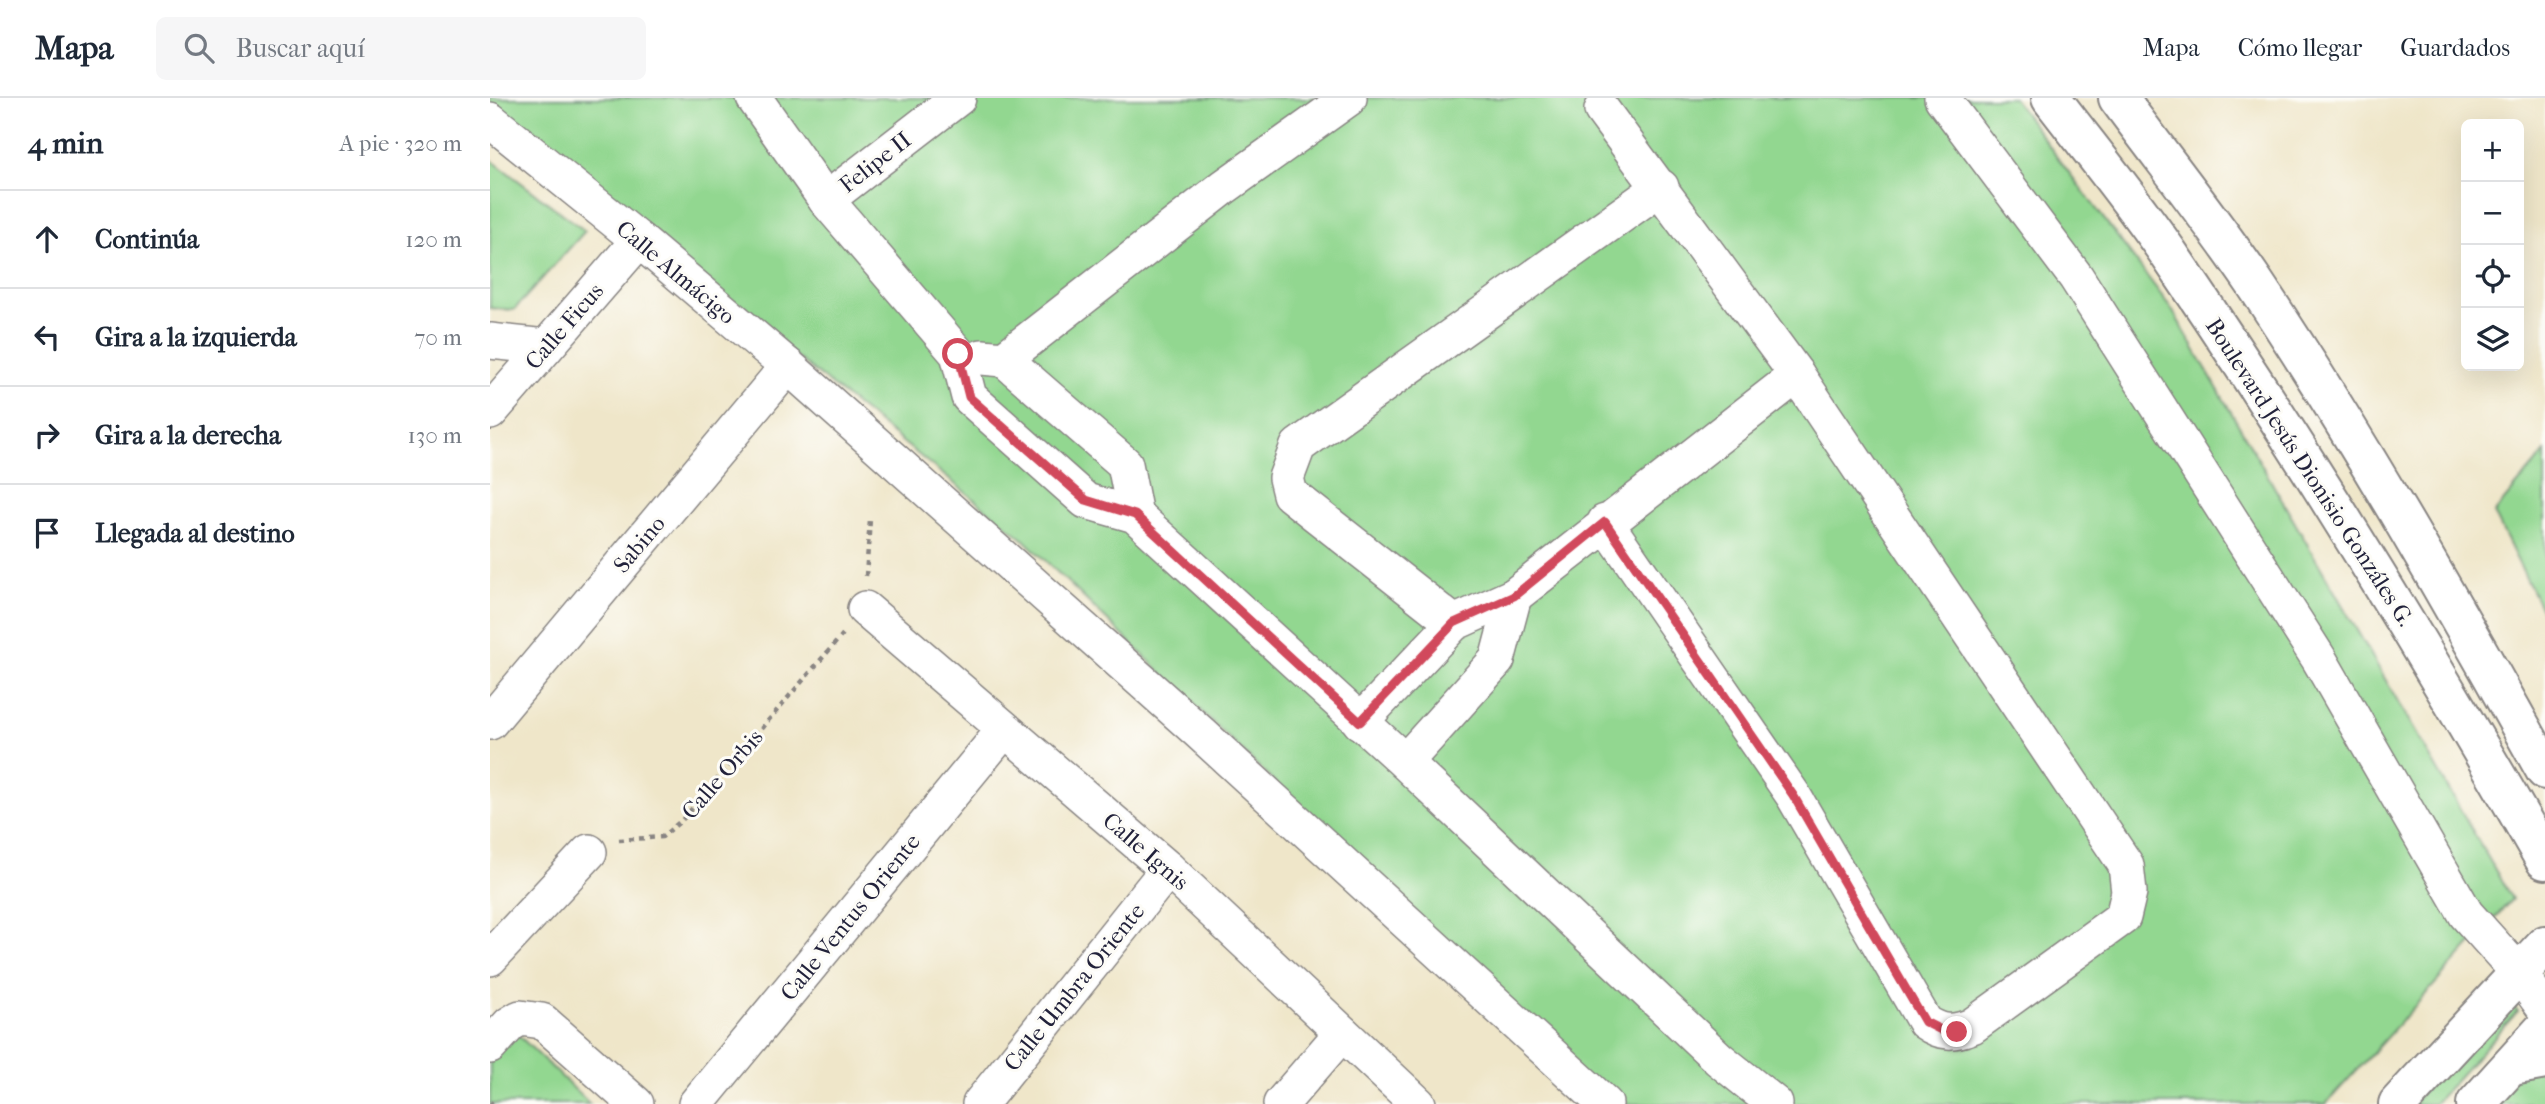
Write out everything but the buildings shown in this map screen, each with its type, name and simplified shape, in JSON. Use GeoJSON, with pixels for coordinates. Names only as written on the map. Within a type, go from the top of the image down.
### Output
{"type":"FeatureCollection","features":[{"type":"Feature","properties":{"kind":"main road","name":"Boulevard Jesús Dionisio Gonzáles G."},"geometry":{"type":"LineString","coordinates":[[2051,98],[2174,261],[2383,584],[2545,860]]}},
{"type":"Feature","properties":{"kind":"main road","name":"Boulevard Jesús Dionisio Gonzáles G."},"geometry":{"type":"LineString","coordinates":[[2118,98],[2253,281],[2430,564],[2545,770]]}},
{"type":"Feature","properties":{"kind":"main road"},"geometry":{"type":"LineString","coordinates":[[2205,309],[2253,281]]}},
{"type":"Feature","properties":{"kind":"main road"},"geometry":{"type":"LineString","coordinates":[[2501,691],[2545,714]]}},
{"type":"Feature","properties":{"kind":"main road"},"geometry":{"type":"LineString","coordinates":[[2398,1104],[2545,945]]}},
{"type":"Feature","properties":{"kind":"main road"},"geometry":{"type":"LineString","coordinates":[[2476,1104],[2528,1063],[2545,1028]]}},
{"type":"Feature","properties":{"kind":"street"},"geometry":{"type":"LineString","coordinates":[[754,98],[826,200],[958,354],[969,397],[1086,500],[1135,515],[1405,762],[1670,1013],[1775,1104]]}},
{"type":"Feature","properties":{"kind":"street","name":"Felipe II"},"geometry":{"type":"LineString","coordinates":[[826,200],[958,98]]}},
{"type":"Feature","properties":{"kind":"street"},"geometry":{"type":"LineString","coordinates":[[1004,359],[1224,187],[1349,98]]}},
{"type":"Feature","properties":{"kind":"street"},"geometry":{"type":"LineString","coordinates":[[1942,98],[2076,277],[2319,659],[2466,914],[2519,973],[2545,1009]]}},
{"type":"Feature","properties":{"kind":"street"},"geometry":{"type":"LineString","coordinates":[[1602,110],[1797,375],[2126,865],[2129,892],[2123,917],[1972,1026],[1957,1032],[1945,1032],[1925,1022],[1793,795],[1605,522]]}},
{"type":"Feature","properties":{"kind":"street","name":"Calle Almácigo"},"geometry":{"type":"LineString","coordinates":[[490,121],[639,240],[788,366],[1198,731],[1605,1104]]}},
{"type":"Feature","properties":{"kind":"street"},"geometry":{"type":"LineString","coordinates":[[1454,623],[1290,494],[1286,478],[1298,446],[1661,187]]}},
{"type":"Feature","properties":{"kind":"street","name":"Calle Ficus"},"geometry":{"type":"LineString","coordinates":[[490,412],[639,240]]}},
{"type":"Feature","properties":{"kind":"street"},"geometry":{"type":"LineString","coordinates":[[490,341],[546,347]]}},
{"type":"Feature","properties":{"kind":"street"},"geometry":{"type":"LineString","coordinates":[[958,354],[1004,359],[1125,464],[1135,515]]}},
{"type":"Feature","properties":{"kind":"street","name":"Sabino"},"geometry":{"type":"LineString","coordinates":[[490,722],[788,366]]}},
{"type":"Feature","properties":{"kind":"street"},"geometry":{"type":"LineString","coordinates":[[1360,722],[1454,623],[1514,596],[1605,522],[1797,375]]}},
{"type":"Feature","properties":{"kind":"street"},"geometry":{"type":"LineString","coordinates":[[1405,762],[1497,660],[1514,596]]}},
{"type":"Feature","properties":{"kind":"street","name":"Calle Ignis"},"geometry":{"type":"LineString","coordinates":[[865,609],[1168,869],[1418,1104]]}},
{"type":"Feature","properties":{"kind":"street","name":"Calle Ventus Oriente"},"geometry":{"type":"LineString","coordinates":[[696,1104],[1004,730]]}},
{"type":"Feature","properties":{"kind":"street"},"geometry":{"type":"LineString","coordinates":[[490,958],[589,852]]}},
{"type":"Feature","properties":{"kind":"street","name":"Calle Umbra Oriente"},"geometry":{"type":"LineString","coordinates":[[980,1104],[1168,869]]}},
{"type":"Feature","properties":{"kind":"street"},"geometry":{"type":"LineString","coordinates":[[490,1046],[510,1024],[520,1018],[542,1021],[636,1104]]}},
{"type":"Feature","properties":{"kind":"street"},"geometry":{"type":"LineString","coordinates":[[1282,1104],[1342,1033]]}},
{"type":"Feature","properties":{"kind":"path"},"geometry":{"type":"LineString","coordinates":[[865,609],[870,519]]}},
{"type":"Feature","properties":{"kind":"path","name":"Calle Orbis"},"geometry":{"type":"LineString","coordinates":[[589,852],[622,839],[662,837],[682,820],[865,609]]}},
{"type":"Feature","properties":{"kind":"green space"},"geometry":{"type":"Polygon","coordinates":[[[490,98],[2013,98],[2171,308],[2512,899],[2326,1104],[1607,1104],[1021,537],[490,111],[490,98]]]}},
{"type":"Feature","properties":{"kind":"green space"},"geometry":{"type":"Polygon","coordinates":[[[490,159],[585,231],[514,310],[490,308],[490,159]]]}},
{"type":"Feature","properties":{"kind":"green space"},"geometry":{"type":"Polygon","coordinates":[[[2545,452],[2545,617],[2494,513],[2545,452]]]}},
{"type":"Feature","properties":{"kind":"green space"},"geometry":{"type":"Polygon","coordinates":[[[2506,999],[2518,1011],[2434,1104],[2412,1104],[2506,999]]]}},
{"type":"Feature","properties":{"kind":"green space"},"geometry":{"type":"Polygon","coordinates":[[[514,1031],[590,1104],[490,1104],[490,1060],[514,1031]]]}},
{"type":"Feature","properties":{"kind":"green space"},"geometry":{"type":"Polygon","coordinates":[[[2545,1040],[2545,1104],[2486,1104],[2545,1040]]]}},
{"type":"Feature","properties":{"kind":"route"},"geometry":{"type":"LineString","coordinates":[[958,354],[969,397],[1086,500],[1135,515],[1360,722],[1454,623],[1514,596],[1605,522],[1793,795],[1925,1022],[1945,1032],[1957,1032]]}}]}
